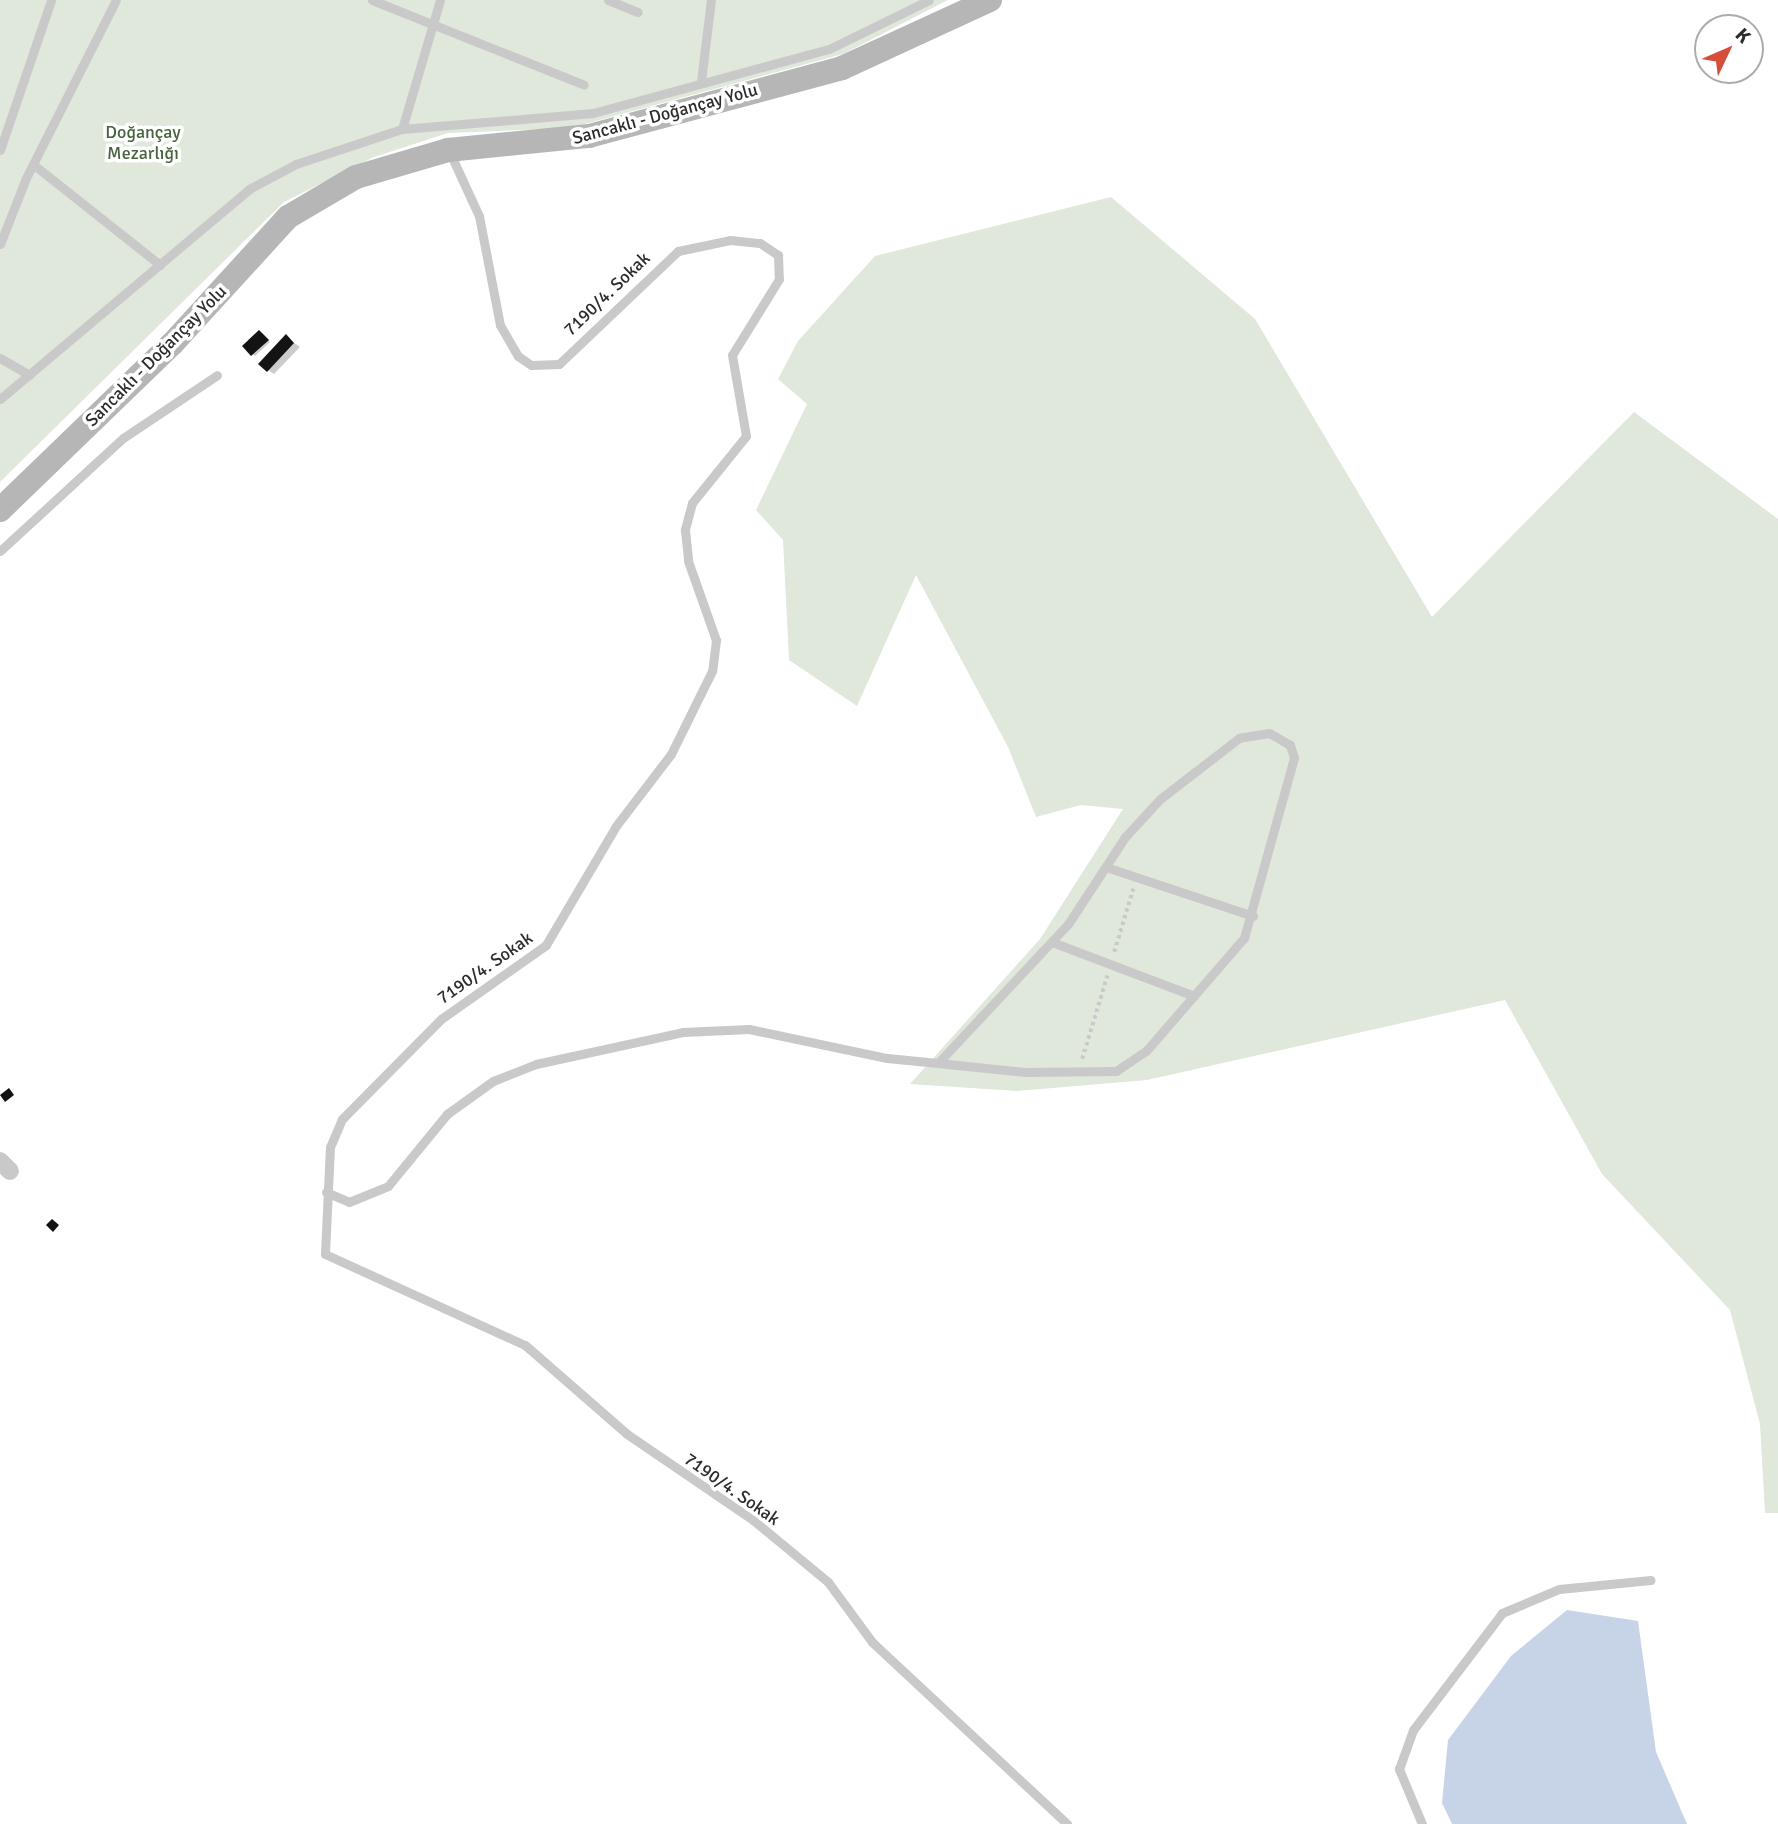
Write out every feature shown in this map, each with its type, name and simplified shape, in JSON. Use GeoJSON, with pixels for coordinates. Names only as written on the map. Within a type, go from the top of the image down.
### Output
{"type":"FeatureCollection","features":[{"type":"Feature","properties":{"kind":"street","name":"Sancaklı - Doğançay Yolu"},"geometry":{"type":"LineString","coordinates":[[0,510],[172,344],[288,217],[356,177],[448,150],[589,136],[842,68],[990,0]]}},
{"type":"Feature","properties":{"kind":"lane"},"geometry":{"type":"LineString","coordinates":[[0,150],[51,0]]}},
{"type":"Feature","properties":{"kind":"lane"},"geometry":{"type":"LineString","coordinates":[[0,244],[34,165],[116,0]]}},
{"type":"Feature","properties":{"kind":"lane"},"geometry":{"type":"LineString","coordinates":[[372,0],[584,85]]}},
{"type":"Feature","properties":{"kind":"lane"},"geometry":{"type":"LineString","coordinates":[[402,129],[440,0]]}},
{"type":"Feature","properties":{"kind":"lane"},"geometry":{"type":"LineString","coordinates":[[608,0],[638,12]]}},
{"type":"Feature","properties":{"kind":"lane"},"geometry":{"type":"LineString","coordinates":[[701,81],[711,0]]}},
{"type":"Feature","properties":{"kind":"lane"},"geometry":{"type":"LineString","coordinates":[[0,399],[249,189],[296,164],[402,129],[555,119],[829,49],[929,0]]}},
{"type":"Feature","properties":{"kind":"lane","name":"7190/4. Sokak"},"geometry":{"type":"LineString","coordinates":[[448,150],[480,216],[500,325],[518,356],[531,365],[559,364],[678,251],[730,240],[760,243],[778,255],[779,279],[732,355],[746,436],[692,503],[685,530],[688,561],[716,640],[712,671],[671,754],[616,826],[546,945],[441,1018],[342,1119],[330,1147],[321,1245],[331,1260],[525,1345],[627,1434],[753,1520],[828,1583],[872,1642],[1067,1824]]}},
{"type":"Feature","properties":{"kind":"lane"},"geometry":{"type":"LineString","coordinates":[[34,165],[160,265]]}},
{"type":"Feature","properties":{"kind":"lane"},"geometry":{"type":"LineString","coordinates":[[0,358],[30,375]]}},
{"type":"Feature","properties":{"kind":"lane"},"geometry":{"type":"LineString","coordinates":[[0,551],[124,439],[217,375]]}},
{"type":"Feature","properties":{"kind":"lane"},"geometry":{"type":"LineString","coordinates":[[326,1192],[349,1202],[388,1186],[447,1114],[493,1081],[536,1064],[683,1032],[749,1030],[938,1063],[1024,1072],[1116,1071],[1146,1051],[1194,996],[1233,957],[1253,916],[1294,758],[1290,745],[1269,733],[1239,738],[1215,753],[1160,799],[1106,867],[1052,942],[938,1063]]}},
{"type":"Feature","properties":{"kind":"lane"},"geometry":{"type":"LineString","coordinates":[[1106,867],[1253,916]]}},
{"type":"Feature","properties":{"kind":"lane"},"geometry":{"type":"LineString","coordinates":[[1052,942],[1194,996]]}},
{"type":"Feature","properties":{"kind":"lane"},"geometry":{"type":"LineString","coordinates":[[1422,1824],[1399,1769],[1413,1730],[1502,1613],[1559,1589],[1651,1580]]}},
{"type":"Feature","properties":{"kind":"green space","name":"Doğançay Mezarlığı"},"geometry":{"type":"Polygon","coordinates":[[[0,0],[948,0],[843,54],[570,128],[448,133],[374,157],[284,202],[0,482],[0,0]]]}},
{"type":"Feature","properties":{"kind":"green space"},"geometry":{"type":"Polygon","coordinates":[[[1111,197],[1255,319],[1432,617],[1634,412],[1778,519],[1778,1513],[1765,1513],[1760,1424],[1730,1310],[1602,1174],[1505,1000],[1147,1080],[1017,1091],[910,1084],[1040,939],[1123,809],[1081,805],[1036,817],[1008,747],[916,575],[857,706],[789,660],[783,540],[756,510],[807,404],[778,379],[798,341],[875,256],[1111,197]]]}},
{"type":"Feature","properties":{"kind":"water"},"geometry":{"type":"Polygon","coordinates":[[[1567,1610],[1638,1621],[1656,1752],[1687,1824],[1452,1824],[1442,1803],[1448,1740],[1511,1656],[1567,1610]]]}},
{"type":"Feature","properties":{"kind":"building"},"geometry":{"type":"Polygon","coordinates":[[[259,330],[269,340],[251,356],[242,346],[259,330]]]}},
{"type":"Feature","properties":{"kind":"building"},"geometry":{"type":"Polygon","coordinates":[[[286,334],[294,343],[267,372],[258,364],[286,334]]]}},
{"type":"Feature","properties":{"kind":"building"},"geometry":{"type":"Polygon","coordinates":[[[9,1088],[14,1095],[5,1102],[0,1095],[9,1088]]]}},
{"type":"Feature","properties":{"kind":"building"},"geometry":{"type":"Polygon","coordinates":[[[52,1219],[59,1225],[53,1232],[46,1225],[52,1219]]]}}]}
